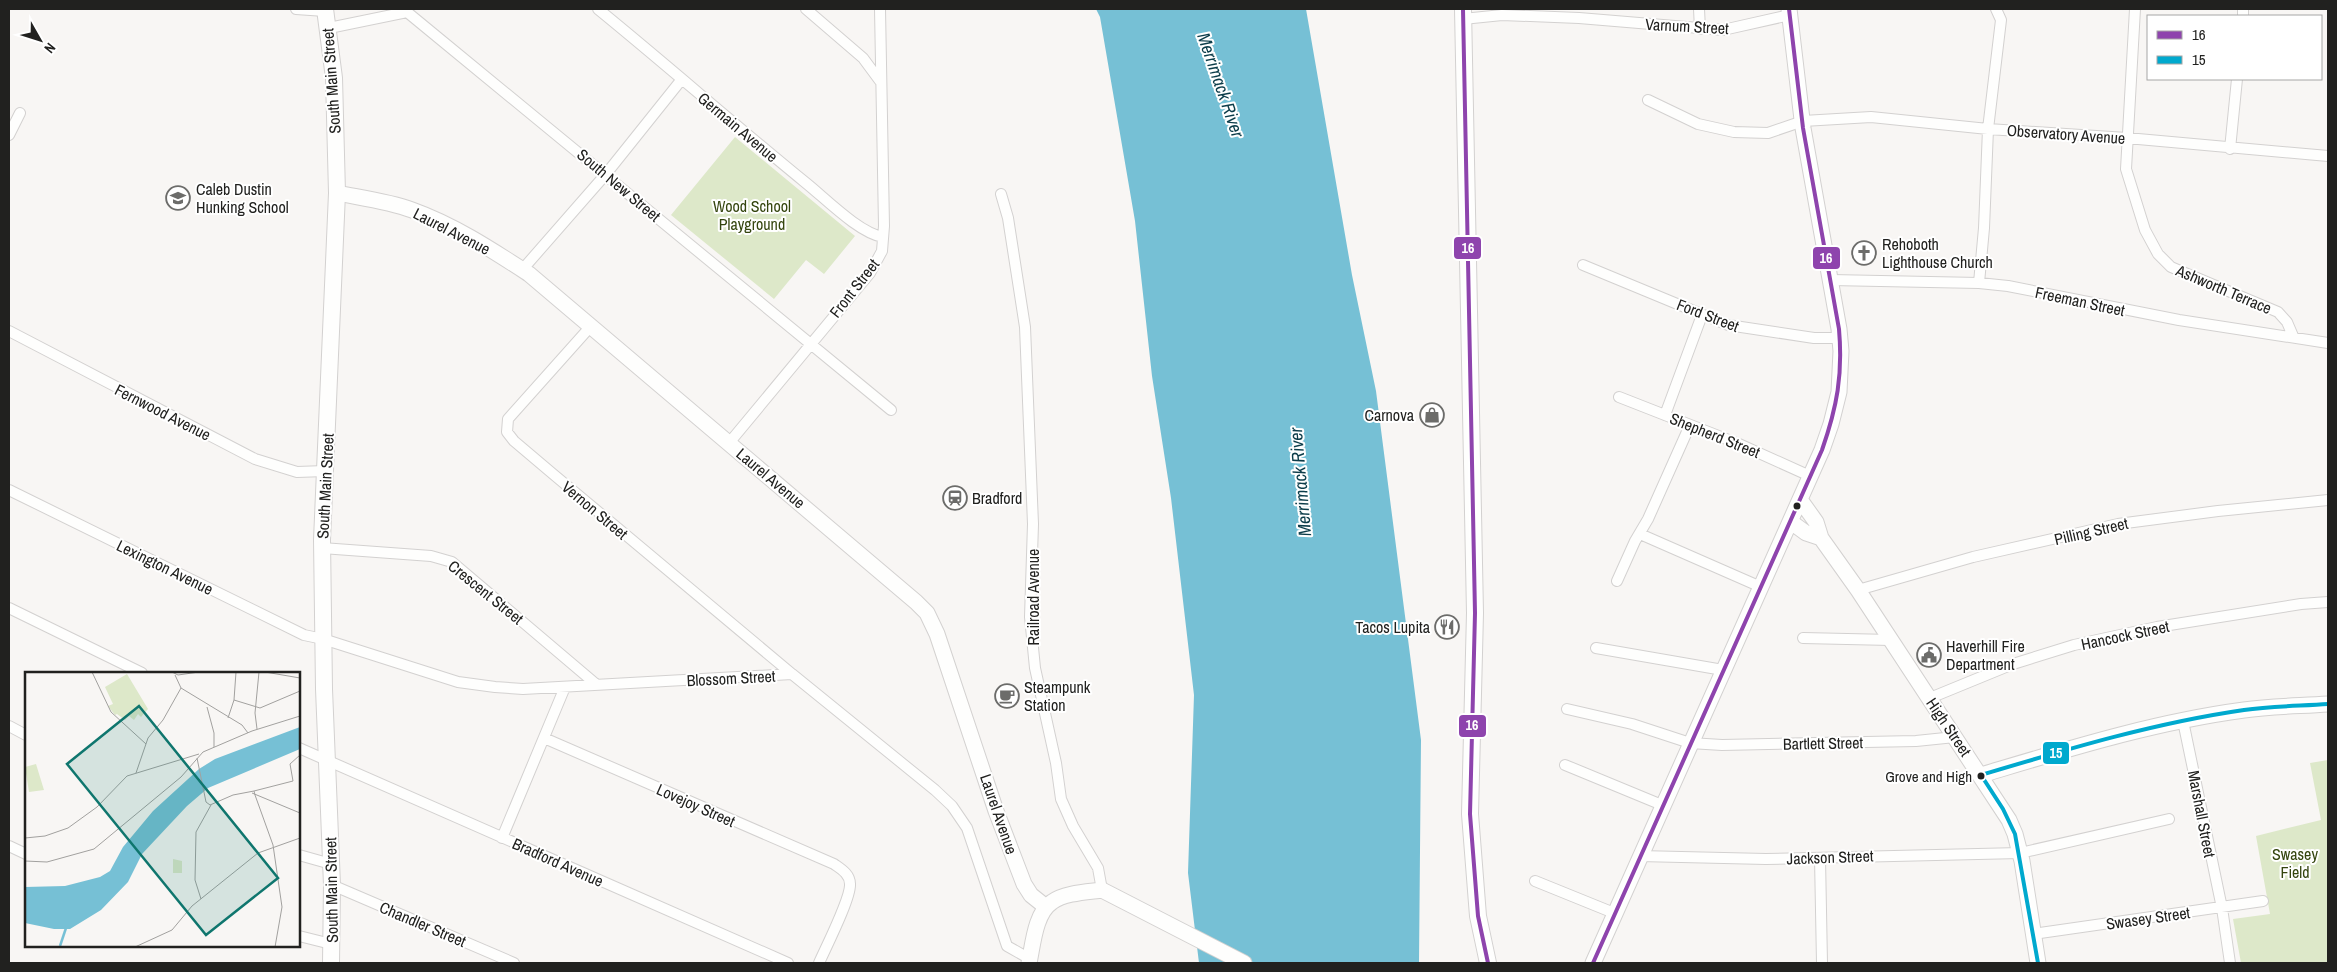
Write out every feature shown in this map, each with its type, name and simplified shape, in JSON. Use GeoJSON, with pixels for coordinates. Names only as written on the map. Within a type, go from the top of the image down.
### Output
{"type":"FeatureCollection","features":[{"type":"Feature","properties":{"kind":"main road","name":"South Main Street"},"geometry":{"type":"LineString","coordinates":[[325,10],[329,28],[334,78],[337,193],[322,548],[323,639],[332,885],[331,963]]}},
{"type":"Feature","properties":{"kind":"main road"},"geometry":{"type":"LineString","coordinates":[[1463,14],[1475,613],[1470,814],[1478,916],[1488,963]]}},
{"type":"Feature","properties":{"kind":"street"},"geometry":{"type":"LineString","coordinates":[[296,9],[325,10]]}},
{"type":"Feature","properties":{"kind":"street","name":"Germain Avenue"},"geometry":{"type":"LineString","coordinates":[[598,9],[844,214],[873,235],[883,237]]}},
{"type":"Feature","properties":{"kind":"street"},"geometry":{"type":"LineString","coordinates":[[806,9],[863,58],[871,66],[880,81]]}},
{"type":"Feature","properties":{"kind":"street","name":"Front Street"},"geometry":{"type":"LineString","coordinates":[[729,443],[874,268],[882,251],[880,9]]}},
{"type":"Feature","properties":{"kind":"street"},"geometry":{"type":"LineString","coordinates":[[1699,9],[1700,29]]}},
{"type":"Feature","properties":{"kind":"street"},"geometry":{"type":"LineString","coordinates":[[1979,283],[1984,228],[1988,129],[2001,20],[1996,9]]}},
{"type":"Feature","properties":{"kind":"street","name":"Ashworth Terrace"},"geometry":{"type":"LineString","coordinates":[[2135,9],[2126,169],[2146,230],[2158,254],[2171,267],[2278,312],[2287,322],[2293,336]]}},
{"type":"Feature","properties":{"kind":"street","name":"South New Street"},"geometry":{"type":"LineString","coordinates":[[329,28],[409,10],[891,410]]}},
{"type":"Feature","properties":{"kind":"street"},"geometry":{"type":"LineString","coordinates":[[1593,963],[1639,856],[1801,501],[1835,409],[1839,392],[1840,338],[1804,121],[1789,12]]}},
{"type":"Feature","properties":{"kind":"street","name":"Varnum Street"},"geometry":{"type":"LineString","coordinates":[[1463,14],[1571,17],[1724,30],[1789,12]]}},
{"type":"Feature","properties":{"kind":"street"},"geometry":{"type":"LineString","coordinates":[[522,270],[606,174],[682,79]]}},
{"type":"Feature","properties":{"kind":"street"},"geometry":{"type":"LineString","coordinates":[[2230,149],[2237,80]]}},
{"type":"Feature","properties":{"kind":"street","name":"Observatory Avenue"},"geometry":{"type":"LineString","coordinates":[[1648,100],[1698,124],[1734,132],[1768,133],[1804,121],[1871,116],[1988,129],[2127,138],[2230,149],[2328,156]]}},
{"type":"Feature","properties":{"kind":"street"},"geometry":{"type":"LineString","coordinates":[[9,135],[20,113]]}},
{"type":"Feature","properties":{"kind":"street","name":"Laurel Avenue"},"geometry":{"type":"LineString","coordinates":[[337,193],[411,210],[471,238],[522,270],[905,591],[927,613],[938,634],[996,811],[1024,884],[1031,895],[1046,907]]}},
{"type":"Feature","properties":{"kind":"street","name":"Railroad Avenue"},"geometry":{"type":"LineString","coordinates":[[1001,194],[1010,227],[1025,326],[1033,524],[1030,617],[1035,668],[1056,763],[1061,798],[1073,826],[1098,868],[1106,892]]}},
{"type":"Feature","properties":{"kind":"street","name":"Ford Street"},"geometry":{"type":"LineString","coordinates":[[1583,265],[1728,325],[1814,338],[1840,338]]}},
{"type":"Feature","properties":{"kind":"street","name":"Freeman Street"},"geometry":{"type":"LineString","coordinates":[[1831,280],[1979,283],[2008,286],[2179,320],[2293,336],[2328,343]]}},
{"type":"Feature","properties":{"kind":"street"},"geometry":{"type":"LineString","coordinates":[[1666,415],[1702,315]]}},
{"type":"Feature","properties":{"kind":"street","name":"Vernon Street"},"geometry":{"type":"LineString","coordinates":[[591,326],[508,419],[507,432],[514,441],[546,469],[792,674]]}},
{"type":"Feature","properties":{"kind":"street","name":"Fernwood Avenue"},"geometry":{"type":"LineString","coordinates":[[9,331],[255,459],[297,472],[325,471]]}},
{"type":"Feature","properties":{"kind":"street","name":"Shepherd Street"},"geometry":{"type":"LineString","coordinates":[[1619,396],[1810,476]]}},
{"type":"Feature","properties":{"kind":"street"},"geometry":{"type":"LineString","coordinates":[[1617,582],[1690,425]]}},
{"type":"Feature","properties":{"kind":"street","name":"Lexington Avenue"},"geometry":{"type":"LineString","coordinates":[[9,490],[266,618],[304,635],[323,639]]}},
{"type":"Feature","properties":{"kind":"street","name":"Pilling Street"},"geometry":{"type":"LineString","coordinates":[[1858,590],[1965,559],[2118,524],[2218,511],[2328,500]]}},
{"type":"Feature","properties":{"kind":"street","name":"High Street"},"geometry":{"type":"LineString","coordinates":[[1801,501],[1816,522],[1821,538],[1858,590],[2009,820],[2020,854],[2038,963]]}},
{"type":"Feature","properties":{"kind":"street","name":"High Street"},"geometry":{"type":"LineString","coordinates":[[1791,522],[1806,533],[1821,538]]}},
{"type":"Feature","properties":{"kind":"street"},"geometry":{"type":"LineString","coordinates":[[1640,534],[1761,587]]}},
{"type":"Feature","properties":{"kind":"street","name":"Crescent Street"},"geometry":{"type":"LineString","coordinates":[[322,548],[431,556],[452,562],[598,685]]}},
{"type":"Feature","properties":{"kind":"street","name":"Hancock Street"},"geometry":{"type":"LineString","coordinates":[[1930,698],[2013,664],[2115,635],[2301,604],[2328,602]]}},
{"type":"Feature","properties":{"kind":"street"},"geometry":{"type":"LineString","coordinates":[[9,608],[140,672]]}},
{"type":"Feature","properties":{"kind":"street"},"geometry":{"type":"LineString","coordinates":[[1802,638],[1891,640]]}},
{"type":"Feature","properties":{"kind":"street","name":"Blossom Street"},"geometry":{"type":"LineString","coordinates":[[323,639],[458,682],[514,688],[792,674],[935,790],[952,806],[967,828],[1007,946],[1030,961]]}},
{"type":"Feature","properties":{"kind":"street"},"geometry":{"type":"LineString","coordinates":[[1596,648],[1723,670]]}},
{"type":"Feature","properties":{"kind":"street"},"geometry":{"type":"LineString","coordinates":[[502,838],[565,686]]}},
{"type":"Feature","properties":{"kind":"street"},"geometry":{"type":"LineString","coordinates":[[1981,775],[2085,744],[2183,721],[2244,710],[2328,704]]}},
{"type":"Feature","properties":{"kind":"street","name":"Bartlett Street"},"geometry":{"type":"LineString","coordinates":[[1567,709],[1632,724],[1690,743],[1767,744],[1916,741],[1955,737]]}},
{"type":"Feature","properties":{"kind":"street","name":"Marshall Street"},"geometry":{"type":"LineString","coordinates":[[2183,721],[2222,908],[2230,963]]}},
{"type":"Feature","properties":{"kind":"street"},"geometry":{"type":"LineString","coordinates":[[9,726],[25,734]]}},
{"type":"Feature","properties":{"kind":"street","name":"Lovejoy Street"},"geometry":{"type":"LineString","coordinates":[[544,738],[834,864],[847,874],[850,884],[848,896],[819,963]]}},
{"type":"Feature","properties":{"kind":"street","name":"Bradford Avenue"},"geometry":{"type":"LineString","coordinates":[[300,748],[788,963]]}},
{"type":"Feature","properties":{"kind":"street"},"geometry":{"type":"LineString","coordinates":[[1565,765],[1662,805]]}},
{"type":"Feature","properties":{"kind":"street","name":"Jackson Street"},"geometry":{"type":"LineString","coordinates":[[1639,856],[1726,860],[2020,854],[2170,820]]}},
{"type":"Feature","properties":{"kind":"street"},"geometry":{"type":"LineString","coordinates":[[9,846],[25,854]]}},
{"type":"Feature","properties":{"kind":"street"},"geometry":{"type":"LineString","coordinates":[[300,855],[331,864]]}},
{"type":"Feature","properties":{"kind":"street"},"geometry":{"type":"LineString","coordinates":[[1820,858],[1822,963]]}},
{"type":"Feature","properties":{"kind":"street"},"geometry":{"type":"LineString","coordinates":[[1535,881],[1614,913]]}},
{"type":"Feature","properties":{"kind":"street","name":"Chandler Street"},"geometry":{"type":"LineString","coordinates":[[332,885],[514,963]]}},
{"type":"Feature","properties":{"kind":"street"},"geometry":{"type":"LineString","coordinates":[[1030,961],[1038,921],[1046,907],[1053,900],[1106,892],[1244,963]]}},
{"type":"Feature","properties":{"kind":"street","name":"Swasey Street"},"geometry":{"type":"LineString","coordinates":[[2033,934],[2263,901]]}},
{"type":"Feature","properties":{"kind":"street"},"geometry":{"type":"LineString","coordinates":[[300,936],[331,944]]}},
{"type":"Feature","properties":{"kind":"green space","name":"Wood School Playground"},"geometry":{"type":"Polygon","coordinates":[[[735,137],[855,236],[824,274],[806,260],[774,299],[671,215],[735,137]]]}},
{"type":"Feature","properties":{"kind":"green space","name":"Swasey Field"},"geometry":{"type":"Polygon","coordinates":[[[2328,760],[2328,963],[2241,963],[2233,919],[2270,914],[2256,836],[2321,820],[2310,763],[2328,760]]]}},
{"type":"Feature","properties":{"kind":"water","name":"Merrimack River"},"geometry":{"type":"Polygon","coordinates":[[[1096,9],[1306,9],[1352,275],[1376,391],[1421,740],[1419,963],[1199,963],[1188,873],[1194,695],[1171,498],[1152,376],[1135,221],[1100,17],[1096,9]]]}},
{"type":"Feature","properties":{"kind":"transit line","name":"16"},"geometry":{"type":"LineString","coordinates":[[1463,9],[1475,613],[1470,814],[1478,916],[1488,963]]}},
{"type":"Feature","properties":{"kind":"transit line","name":"16"},"geometry":{"type":"LineString","coordinates":[[1593,963],[1822,450],[1832,419],[1838,391],[1840,361],[1839,329],[1803,128],[1789,9]]}},
{"type":"Feature","properties":{"kind":"transit line","name":"15"},"geometry":{"type":"LineString","coordinates":[[2038,963],[2015,834],[2003,809],[1981,775],[2079,746],[2144,729],[2210,715],[2254,709],[2328,704]]}},
{"type":"Feature","properties":{"kind":"place","name":"Caleb Dustin Hunking School"},"geometry":{"type":"Point","coordinates":[178,198]}},
{"type":"Feature","properties":{"kind":"place","name":"Rehoboth Lighthouse Church"},"geometry":{"type":"Point","coordinates":[1864,253]}},
{"type":"Feature","properties":{"kind":"place","name":"Carnova"},"geometry":{"type":"Point","coordinates":[1432,415]}},
{"type":"Feature","properties":{"kind":"place","name":"Bradford"},"geometry":{"type":"Point","coordinates":[955,498]}},
{"type":"Feature","properties":{"kind":"place","name":"Tacos Lupita"},"geometry":{"type":"Point","coordinates":[1447,627]}},
{"type":"Feature","properties":{"kind":"place","name":"Haverhill Fire Department"},"geometry":{"type":"Point","coordinates":[1929,655]}},
{"type":"Feature","properties":{"kind":"place","name":"Steampunk Station"},"geometry":{"type":"Point","coordinates":[1007,696]}},
{"type":"Feature","properties":{"kind":"place","name":"Grove and High"},"geometry":{"type":"Point","coordinates":[1981,776]}}]}
